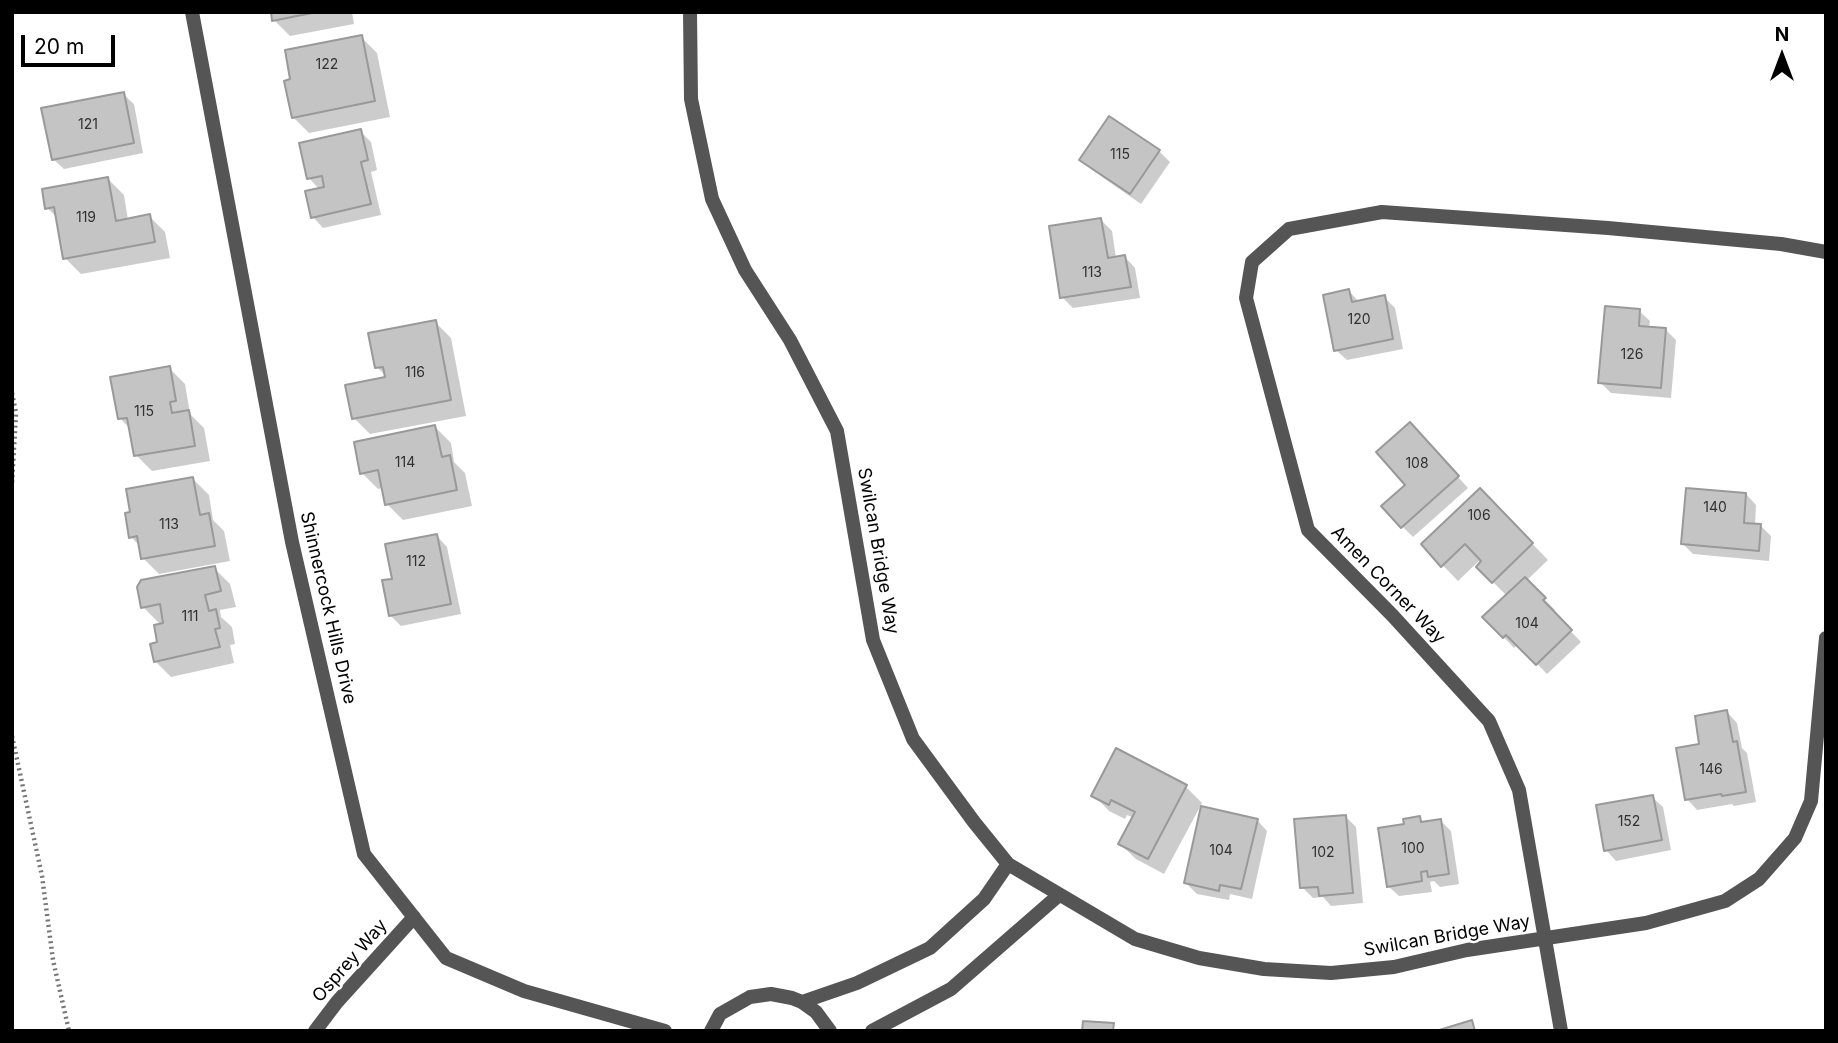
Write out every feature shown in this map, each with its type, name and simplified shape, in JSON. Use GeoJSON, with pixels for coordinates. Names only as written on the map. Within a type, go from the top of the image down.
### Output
{"type":"FeatureCollection","features":[{"type":"Feature","properties":{"kind":"street","name":"Shinnercock Hills Drive"},"geometry":{"type":"LineString","coordinates":[[192,12],[292,542],[364,855],[446,958],[524,991],[665,1031]]}},
{"type":"Feature","properties":{"kind":"street","name":"Swilcan Bridge Way"},"geometry":{"type":"LineString","coordinates":[[690,12],[691,99],[712,199],[745,270],[790,340],[836,432],[873,639],[913,739],[1008,864],[1135,939],[1199,958],[1264,968],[1331,973],[1394,967],[1467,950],[1544,938]]}},
{"type":"Feature","properties":{"kind":"street","name":"Amen Corner Way"},"geometry":{"type":"LineString","coordinates":[[1561,1031],[1519,790],[1489,721],[1393,616],[1308,530],[1247,298],[1252,262],[1289,229],[1382,212],[1608,228],[1781,244],[1826,252]]}},
{"type":"Feature","properties":{"kind":"street"},"geometry":{"type":"LineString","coordinates":[[1544,938],[1646,923],[1725,901],[1759,879],[1795,838],[1811,801],[1826,638]]}},
{"type":"Feature","properties":{"kind":"street"},"geometry":{"type":"LineString","coordinates":[[802,1002],[857,983],[930,948],[984,899],[1008,864]]}},
{"type":"Feature","properties":{"kind":"street"},"geometry":{"type":"LineString","coordinates":[[872,1031],[951,989],[1059,895]]}},
{"type":"Feature","properties":{"kind":"street","name":"Osprey Way"},"geometry":{"type":"LineString","coordinates":[[315,1031],[337,1002],[414,917]]}},
{"type":"Feature","properties":{"kind":"street"},"geometry":{"type":"LineString","coordinates":[[711,1031],[720,1014],[750,997],[771,994],[802,1002],[816,1012],[830,1031]]}},
{"type":"Feature","properties":{"kind":"path"},"geometry":{"type":"LineString","coordinates":[[12,393],[16,413],[12,484]]}},
{"type":"Feature","properties":{"kind":"path"},"geometry":{"type":"LineString","coordinates":[[12,736],[42,876],[53,960],[69,1031]]}},
{"type":"Feature","properties":{"kind":"building"},"geometry":{"type":"Polygon","coordinates":[[[271,12],[317,12],[272,21],[271,12]]]}},
{"type":"Feature","properties":{"kind":"building"},"geometry":{"type":"Polygon","coordinates":[[[362,35],[375,101],[292,118],[284,81],[290,79],[285,50],[362,35]]]}},
{"type":"Feature","properties":{"kind":"building"},"geometry":{"type":"Polygon","coordinates":[[[124,92],[134,143],[52,160],[41,108],[124,92]]]}},
{"type":"Feature","properties":{"kind":"building"},"geometry":{"type":"Polygon","coordinates":[[[1109,116],[1160,150],[1130,194],[1079,160],[1109,116]]]}},
{"type":"Feature","properties":{"kind":"building"},"geometry":{"type":"Polygon","coordinates":[[[361,129],[368,160],[361,162],[371,204],[311,218],[305,191],[324,187],[322,176],[307,179],[299,143],[361,129]]]}},
{"type":"Feature","properties":{"kind":"building"},"geometry":{"type":"Polygon","coordinates":[[[108,177],[116,221],[150,214],[155,242],[63,259],[54,207],[45,209],[42,189],[108,177]]]}},
{"type":"Feature","properties":{"kind":"building"},"geometry":{"type":"Polygon","coordinates":[[[1101,218],[1108,258],[1125,255],[1131,287],[1060,298],[1049,226],[1101,218]]]}},
{"type":"Feature","properties":{"kind":"building"},"geometry":{"type":"Polygon","coordinates":[[[1349,289],[1352,302],[1385,295],[1393,339],[1334,351],[1323,295],[1349,289]]]}},
{"type":"Feature","properties":{"kind":"building"},"geometry":{"type":"Polygon","coordinates":[[[1605,306],[1640,309],[1639,326],[1666,328],[1661,388],[1598,383],[1605,306]]]}},
{"type":"Feature","properties":{"kind":"building"},"geometry":{"type":"Polygon","coordinates":[[[436,320],[451,400],[352,419],[345,385],[385,377],[383,367],[375,368],[368,333],[436,320]]]}},
{"type":"Feature","properties":{"kind":"building"},"geometry":{"type":"Polygon","coordinates":[[[170,366],[176,401],[170,402],[172,413],[189,410],[195,446],[134,456],[127,418],[118,419],[110,377],[170,366]]]}},
{"type":"Feature","properties":{"kind":"building"},"geometry":{"type":"Polygon","coordinates":[[[1410,422],[1459,476],[1401,528],[1381,506],[1405,485],[1376,452],[1410,422]]]}},
{"type":"Feature","properties":{"kind":"building"},"geometry":{"type":"Polygon","coordinates":[[[435,425],[442,457],[450,455],[457,490],[385,505],[378,470],[360,474],[354,442],[435,425]]]}},
{"type":"Feature","properties":{"kind":"building"},"geometry":{"type":"Polygon","coordinates":[[[193,477],[200,515],[209,513],[215,546],[141,559],[137,536],[129,538],[125,513],[130,512],[126,489],[193,477]]]}},
{"type":"Feature","properties":{"kind":"building"},"geometry":{"type":"Polygon","coordinates":[[[1480,488],[1533,543],[1492,583],[1476,567],[1481,561],[1465,544],[1441,567],[1421,544],[1480,488]]]}},
{"type":"Feature","properties":{"kind":"building"},"geometry":{"type":"Polygon","coordinates":[[[1686,488],[1746,493],[1744,523],[1761,524],[1759,551],[1681,544],[1686,488]]]}},
{"type":"Feature","properties":{"kind":"building"},"geometry":{"type":"Polygon","coordinates":[[[437,534],[451,604],[389,616],[382,580],[392,579],[385,544],[437,534]]]}},
{"type":"Feature","properties":{"kind":"building"},"geometry":{"type":"Polygon","coordinates":[[[215,566],[221,591],[205,595],[209,611],[216,609],[220,628],[215,629],[220,647],[154,662],[150,644],[157,642],[154,625],[163,623],[160,604],[141,608],[137,587],[141,580],[215,566]]]}},
{"type":"Feature","properties":{"kind":"building"},"geometry":{"type":"Polygon","coordinates":[[[1525,577],[1572,630],[1536,665],[1506,635],[1503,638],[1482,617],[1525,577]]]}},
{"type":"Feature","properties":{"kind":"building"},"geometry":{"type":"Polygon","coordinates":[[[1727,710],[1733,742],[1737,741],[1746,792],[1685,800],[1676,748],[1699,744],[1695,716],[1727,710]]]}},
{"type":"Feature","properties":{"kind":"building"},"geometry":{"type":"Polygon","coordinates":[[[1116,748],[1187,785],[1148,859],[1118,844],[1135,812],[1111,800],[1109,805],[1091,796],[1116,748]]]}},
{"type":"Feature","properties":{"kind":"building"},"geometry":{"type":"Polygon","coordinates":[[[1653,795],[1662,840],[1604,851],[1596,805],[1653,795]]]}},
{"type":"Feature","properties":{"kind":"building"},"geometry":{"type":"Polygon","coordinates":[[[1201,806],[1258,819],[1241,889],[1220,885],[1219,891],[1184,883],[1201,806]]]}},
{"type":"Feature","properties":{"kind":"building"},"geometry":{"type":"Polygon","coordinates":[[[1346,815],[1353,893],[1319,896],[1318,887],[1300,888],[1294,819],[1346,815]]]}},
{"type":"Feature","properties":{"kind":"building"},"geometry":{"type":"Polygon","coordinates":[[[1420,816],[1421,822],[1441,819],[1449,874],[1428,877],[1427,871],[1421,872],[1422,881],[1387,887],[1378,828],[1404,824],[1403,819],[1420,816]]]}},
{"type":"Feature","properties":{"kind":"building"},"geometry":{"type":"Polygon","coordinates":[[[1472,1020],[1475,1031],[1436,1031],[1472,1020]]]}},
{"type":"Feature","properties":{"kind":"building"},"geometry":{"type":"Polygon","coordinates":[[[1083,1021],[1114,1023],[1113,1031],[1082,1031],[1083,1021]]]}}]}
